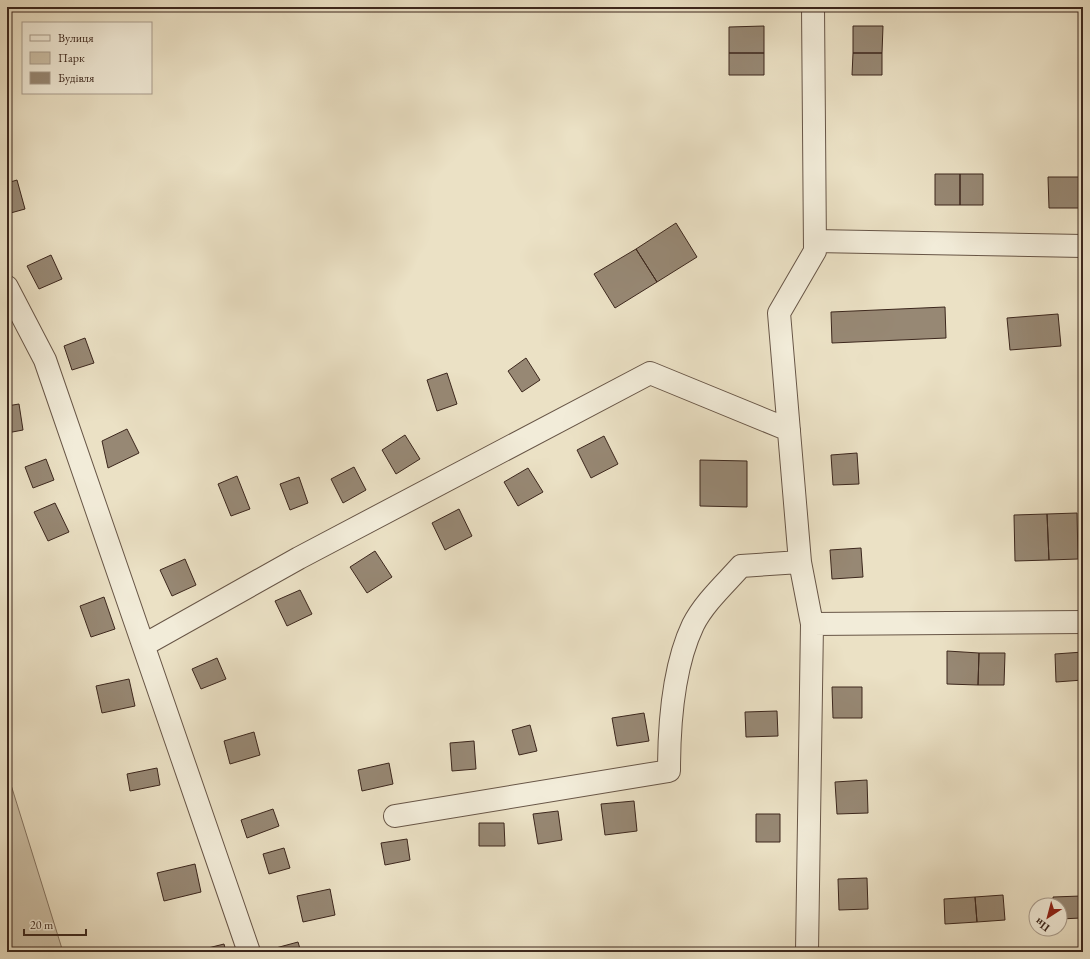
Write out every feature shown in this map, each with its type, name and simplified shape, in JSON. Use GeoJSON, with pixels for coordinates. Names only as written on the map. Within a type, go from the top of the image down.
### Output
{"type":"FeatureCollection","features":[{"type":"Feature","properties":{"kind":"street"},"geometry":{"type":"LineString","coordinates":[[807,952],[812,624],[800,562],[779,313],[816,251],[813,7]]}},
{"type":"Feature","properties":{"kind":"street"},"geometry":{"type":"LineString","coordinates":[[815,241],[1083,246]]}},
{"type":"Feature","properties":{"kind":"street"},"geometry":{"type":"LineString","coordinates":[[7,288],[45,360],[249,952]]}},
{"type":"Feature","properties":{"kind":"street"},"geometry":{"type":"LineString","coordinates":[[144,645],[299,558],[650,373],[789,430]]}},
{"type":"Feature","properties":{"kind":"street"},"geometry":{"type":"LineString","coordinates":[[395,816],[669,771],[669,723],[682,655],[694,624],[712,598],[741,566],[800,562]]}},
{"type":"Feature","properties":{"kind":"street"},"geometry":{"type":"LineString","coordinates":[[812,624],[1083,622]]}},
{"type":"Feature","properties":{"kind":"green space"},"geometry":{"type":"Polygon","coordinates":[[[7,772],[63,952],[7,952],[7,772]]]}},
{"type":"Feature","properties":{"kind":"building"},"geometry":{"type":"Polygon","coordinates":[[[764,26],[764,53],[729,53],[729,27],[764,26]]]}},
{"type":"Feature","properties":{"kind":"building"},"geometry":{"type":"Polygon","coordinates":[[[853,26],[883,26],[882,53],[853,53],[853,26]]]}},
{"type":"Feature","properties":{"kind":"building"},"geometry":{"type":"Polygon","coordinates":[[[729,53],[764,53],[764,75],[729,75],[729,53]]]}},
{"type":"Feature","properties":{"kind":"building"},"geometry":{"type":"Polygon","coordinates":[[[853,53],[882,53],[882,75],[852,75],[853,53]]]}},
{"type":"Feature","properties":{"kind":"building"},"geometry":{"type":"Polygon","coordinates":[[[935,174],[960,174],[960,205],[935,205],[935,174]]]}},
{"type":"Feature","properties":{"kind":"building"},"geometry":{"type":"Polygon","coordinates":[[[960,174],[983,174],[983,205],[960,205],[960,174]]]}},
{"type":"Feature","properties":{"kind":"building"},"geometry":{"type":"Polygon","coordinates":[[[1048,177],[1079,177],[1080,208],[1049,208],[1048,177]]]}},
{"type":"Feature","properties":{"kind":"building"},"geometry":{"type":"Polygon","coordinates":[[[1079,177],[1083,177],[1083,208],[1080,208],[1079,177]]]}},
{"type":"Feature","properties":{"kind":"building"},"geometry":{"type":"Polygon","coordinates":[[[17,180],[25,209],[7,214],[7,183],[17,180]]]}},
{"type":"Feature","properties":{"kind":"building"},"geometry":{"type":"Polygon","coordinates":[[[676,223],[697,257],[657,282],[636,249],[676,223]]]}},
{"type":"Feature","properties":{"kind":"building"},"geometry":{"type":"Polygon","coordinates":[[[636,249],[657,282],[615,308],[594,274],[636,249]]]}},
{"type":"Feature","properties":{"kind":"building"},"geometry":{"type":"Polygon","coordinates":[[[51,255],[62,279],[39,289],[27,266],[51,255]]]}},
{"type":"Feature","properties":{"kind":"building"},"geometry":{"type":"Polygon","coordinates":[[[945,307],[946,338],[832,343],[831,312],[945,307]]]}},
{"type":"Feature","properties":{"kind":"building"},"geometry":{"type":"Polygon","coordinates":[[[1058,314],[1061,346],[1010,350],[1007,318],[1058,314]]]}},
{"type":"Feature","properties":{"kind":"building"},"geometry":{"type":"Polygon","coordinates":[[[85,338],[94,363],[72,370],[64,346],[85,338]]]}},
{"type":"Feature","properties":{"kind":"building"},"geometry":{"type":"Polygon","coordinates":[[[526,358],[540,380],[522,392],[508,371],[526,358]]]}},
{"type":"Feature","properties":{"kind":"building"},"geometry":{"type":"Polygon","coordinates":[[[447,373],[457,404],[437,411],[427,380],[447,373]]]}},
{"type":"Feature","properties":{"kind":"building"},"geometry":{"type":"Polygon","coordinates":[[[19,404],[23,430],[7,433],[7,406],[19,404]]]}},
{"type":"Feature","properties":{"kind":"building"},"geometry":{"type":"Polygon","coordinates":[[[127,429],[139,453],[108,468],[102,441],[127,429]]]}},
{"type":"Feature","properties":{"kind":"building"},"geometry":{"type":"Polygon","coordinates":[[[405,435],[420,459],[396,474],[382,450],[405,435]]]}},
{"type":"Feature","properties":{"kind":"building"},"geometry":{"type":"Polygon","coordinates":[[[604,436],[618,464],[591,478],[577,450],[604,436]]]}},
{"type":"Feature","properties":{"kind":"building"},"geometry":{"type":"Polygon","coordinates":[[[857,453],[859,484],[833,485],[831,455],[857,453]]]}},
{"type":"Feature","properties":{"kind":"building"},"geometry":{"type":"Polygon","coordinates":[[[46,459],[54,480],[33,488],[25,467],[46,459]]]}},
{"type":"Feature","properties":{"kind":"building"},"geometry":{"type":"Polygon","coordinates":[[[700,460],[747,461],[747,507],[700,506],[700,460]]]}},
{"type":"Feature","properties":{"kind":"building"},"geometry":{"type":"Polygon","coordinates":[[[354,467],[366,490],[343,503],[331,479],[354,467]]]}},
{"type":"Feature","properties":{"kind":"building"},"geometry":{"type":"Polygon","coordinates":[[[528,468],[543,492],[518,506],[504,482],[528,468]]]}},
{"type":"Feature","properties":{"kind":"building"},"geometry":{"type":"Polygon","coordinates":[[[237,476],[250,509],[231,516],[218,484],[237,476]]]}},
{"type":"Feature","properties":{"kind":"building"},"geometry":{"type":"Polygon","coordinates":[[[299,477],[308,503],[290,510],[280,484],[299,477]]]}},
{"type":"Feature","properties":{"kind":"building"},"geometry":{"type":"Polygon","coordinates":[[[55,503],[69,532],[48,541],[34,512],[55,503]]]}},
{"type":"Feature","properties":{"kind":"building"},"geometry":{"type":"Polygon","coordinates":[[[459,509],[472,536],[445,550],[432,523],[459,509]]]}},
{"type":"Feature","properties":{"kind":"building"},"geometry":{"type":"Polygon","coordinates":[[[1077,513],[1078,559],[1049,560],[1047,514],[1077,513]]]}},
{"type":"Feature","properties":{"kind":"building"},"geometry":{"type":"Polygon","coordinates":[[[1047,514],[1049,560],[1015,561],[1014,515],[1047,514]]]}},
{"type":"Feature","properties":{"kind":"building"},"geometry":{"type":"Polygon","coordinates":[[[861,548],[863,577],[832,579],[830,550],[861,548]]]}},
{"type":"Feature","properties":{"kind":"building"},"geometry":{"type":"Polygon","coordinates":[[[375,551],[392,577],[367,593],[350,567],[375,551]]]}},
{"type":"Feature","properties":{"kind":"building"},"geometry":{"type":"Polygon","coordinates":[[[185,559],[196,585],[172,596],[160,570],[185,559]]]}},
{"type":"Feature","properties":{"kind":"building"},"geometry":{"type":"Polygon","coordinates":[[[300,590],[312,614],[287,626],[275,601],[300,590]]]}},
{"type":"Feature","properties":{"kind":"building"},"geometry":{"type":"Polygon","coordinates":[[[104,597],[115,629],[91,637],[80,606],[104,597]]]}},
{"type":"Feature","properties":{"kind":"building"},"geometry":{"type":"Polygon","coordinates":[[[947,651],[979,653],[978,685],[947,684],[947,651]]]}},
{"type":"Feature","properties":{"kind":"building"},"geometry":{"type":"Polygon","coordinates":[[[1083,652],[1083,680],[1056,682],[1055,654],[1083,652]]]}},
{"type":"Feature","properties":{"kind":"building"},"geometry":{"type":"Polygon","coordinates":[[[979,653],[1005,653],[1004,685],[978,685],[979,653]]]}},
{"type":"Feature","properties":{"kind":"building"},"geometry":{"type":"Polygon","coordinates":[[[217,658],[226,679],[201,689],[192,669],[217,658]]]}},
{"type":"Feature","properties":{"kind":"building"},"geometry":{"type":"Polygon","coordinates":[[[129,679],[135,706],[102,713],[96,686],[129,679]]]}},
{"type":"Feature","properties":{"kind":"building"},"geometry":{"type":"Polygon","coordinates":[[[832,687],[862,687],[862,718],[833,718],[832,687]]]}},
{"type":"Feature","properties":{"kind":"building"},"geometry":{"type":"Polygon","coordinates":[[[777,711],[778,736],[746,737],[745,712],[777,711]]]}},
{"type":"Feature","properties":{"kind":"building"},"geometry":{"type":"Polygon","coordinates":[[[644,713],[649,741],[617,746],[612,718],[644,713]]]}},
{"type":"Feature","properties":{"kind":"building"},"geometry":{"type":"Polygon","coordinates":[[[530,725],[537,751],[519,755],[512,730],[530,725]]]}},
{"type":"Feature","properties":{"kind":"building"},"geometry":{"type":"Polygon","coordinates":[[[254,732],[260,755],[230,764],[224,741],[254,732]]]}},
{"type":"Feature","properties":{"kind":"building"},"geometry":{"type":"Polygon","coordinates":[[[474,741],[476,769],[452,771],[450,743],[474,741]]]}},
{"type":"Feature","properties":{"kind":"building"},"geometry":{"type":"Polygon","coordinates":[[[389,763],[393,784],[362,791],[358,770],[389,763]]]}},
{"type":"Feature","properties":{"kind":"building"},"geometry":{"type":"Polygon","coordinates":[[[157,768],[160,785],[130,791],[127,774],[157,768]]]}},
{"type":"Feature","properties":{"kind":"building"},"geometry":{"type":"Polygon","coordinates":[[[867,780],[868,813],[837,814],[835,782],[867,780]]]}},
{"type":"Feature","properties":{"kind":"building"},"geometry":{"type":"Polygon","coordinates":[[[634,801],[637,831],[605,835],[601,804],[634,801]]]}},
{"type":"Feature","properties":{"kind":"building"},"geometry":{"type":"Polygon","coordinates":[[[273,809],[279,826],[247,838],[241,820],[273,809]]]}},
{"type":"Feature","properties":{"kind":"building"},"geometry":{"type":"Polygon","coordinates":[[[558,811],[562,840],[538,844],[533,814],[558,811]]]}},
{"type":"Feature","properties":{"kind":"building"},"geometry":{"type":"Polygon","coordinates":[[[756,814],[780,814],[780,842],[756,842],[756,814]]]}},
{"type":"Feature","properties":{"kind":"building"},"geometry":{"type":"Polygon","coordinates":[[[479,823],[504,823],[505,846],[479,846],[479,823]]]}},
{"type":"Feature","properties":{"kind":"building"},"geometry":{"type":"Polygon","coordinates":[[[407,839],[410,860],[385,865],[381,843],[407,839]]]}},
{"type":"Feature","properties":{"kind":"building"},"geometry":{"type":"Polygon","coordinates":[[[284,848],[290,868],[269,874],[263,854],[284,848]]]}},
{"type":"Feature","properties":{"kind":"building"},"geometry":{"type":"Polygon","coordinates":[[[195,864],[201,892],[164,901],[157,873],[195,864]]]}},
{"type":"Feature","properties":{"kind":"building"},"geometry":{"type":"Polygon","coordinates":[[[867,878],[868,909],[839,910],[838,879],[867,878]]]}},
{"type":"Feature","properties":{"kind":"building"},"geometry":{"type":"Polygon","coordinates":[[[330,889],[335,915],[303,922],[297,896],[330,889]]]}},
{"type":"Feature","properties":{"kind":"building"},"geometry":{"type":"Polygon","coordinates":[[[1003,895],[1005,920],[977,922],[975,897],[1003,895]]]}},
{"type":"Feature","properties":{"kind":"building"},"geometry":{"type":"Polygon","coordinates":[[[1081,896],[1081,918],[1068,919],[1068,897],[1053,897],[1081,896]]]}},
{"type":"Feature","properties":{"kind":"building"},"geometry":{"type":"Polygon","coordinates":[[[1081,896],[1083,896],[1083,918],[1081,918],[1081,896]]]}},
{"type":"Feature","properties":{"kind":"building"},"geometry":{"type":"Polygon","coordinates":[[[975,897],[977,922],[945,924],[944,899],[975,897]]]}},
{"type":"Feature","properties":{"kind":"building"},"geometry":{"type":"Polygon","coordinates":[[[298,942],[301,952],[273,952],[272,949],[298,942]]]}},
{"type":"Feature","properties":{"kind":"building"},"geometry":{"type":"Polygon","coordinates":[[[224,944],[226,952],[196,952],[196,951],[224,944]]]}}]}
